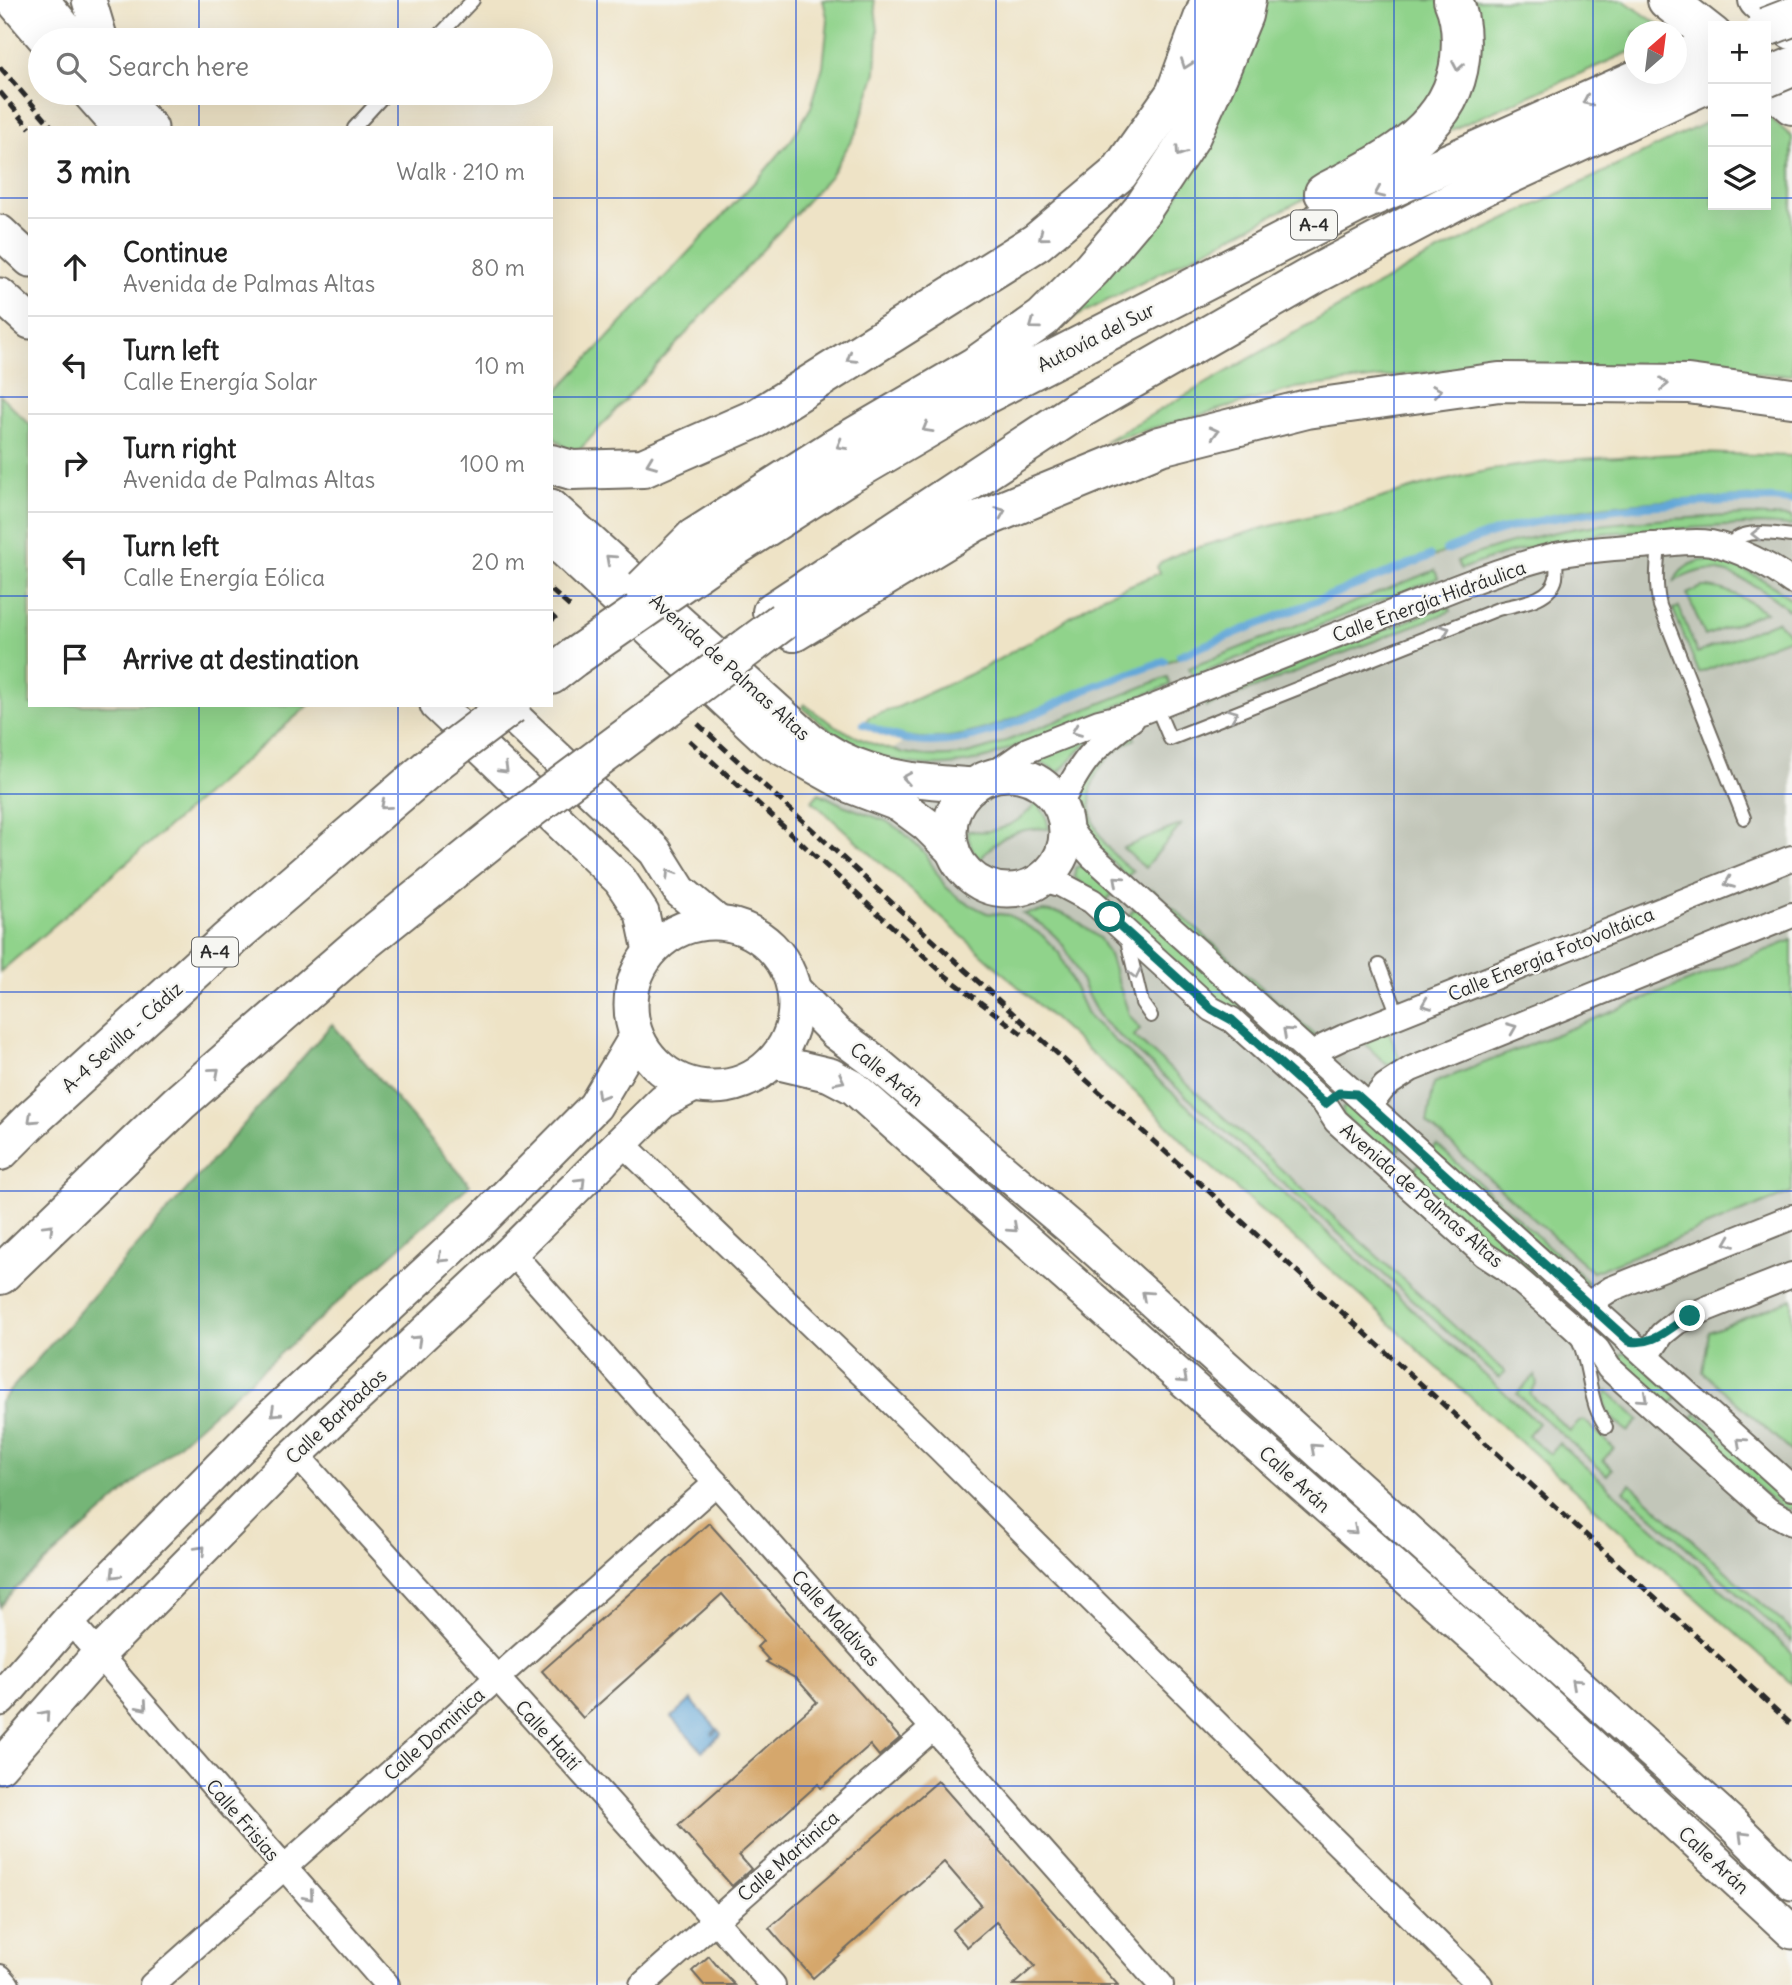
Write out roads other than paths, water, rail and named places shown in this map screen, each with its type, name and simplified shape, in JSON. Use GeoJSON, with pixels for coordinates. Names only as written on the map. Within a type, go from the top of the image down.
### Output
{"type":"FeatureCollection","features":[{"type":"Feature","properties":{"kind":"highway"},"geometry":{"type":"LineString","coordinates":[[553,465],[572,470],[643,468],[757,418],[1037,242],[1119,173],[1175,94],[1210,0]]}},
{"type":"Feature","properties":{"kind":"highway"},"geometry":{"type":"LineString","coordinates":[[705,549],[832,450],[974,367],[1044,318],[1092,269],[1142,210],[1191,136],[1219,76],[1243,15],[1246,0]]}},
{"type":"Feature","properties":{"kind":"highway"},"geometry":{"type":"LineString","coordinates":[[986,394],[1131,298],[1402,150],[1427,129],[1447,101],[1459,72],[1462,44],[1459,13],[1452,0]]}},
{"type":"Feature","properties":{"kind":"highway"},"geometry":{"type":"LineString","coordinates":[[0,1275],[179,1103],[361,944],[509,825],[783,622],[1077,410],[1314,275],[1482,187],[1701,56],[1667,0]]}},
{"type":"Feature","properties":{"kind":"highway"},"geometry":{"type":"LineString","coordinates":[[1697,0],[1720,21]]}},
{"type":"Feature","properties":{"kind":"highway"},"geometry":{"type":"LineString","coordinates":[[1758,0],[1792,30]]}},
{"type":"Feature","properties":{"kind":"highway"},"geometry":{"type":"LineString","coordinates":[[1771,25],[1792,17]]}},
{"type":"Feature","properties":{"kind":"highway"},"geometry":{"type":"LineString","coordinates":[[1771,59],[1792,51]]}},
{"type":"Feature","properties":{"kind":"highway"},"geometry":{"type":"LineString","coordinates":[[1771,66],[1792,86]]}},
{"type":"Feature","properties":{"kind":"highway"},"geometry":{"type":"LineString","coordinates":[[1771,78],[1792,67]]}},
{"type":"Feature","properties":{"kind":"highway","name":"Autovía del Sur"},"geometry":{"type":"LineString","coordinates":[[562,667],[705,549],[846,476],[986,394],[1354,205],[1626,84]]}},
{"type":"Feature","properties":{"kind":"highway"},"geometry":{"type":"LineString","coordinates":[[1770,84],[1792,105]]}},
{"type":"Feature","properties":{"kind":"highway"},"geometry":{"type":"LineString","coordinates":[[783,622],[1118,403],[1331,282],[1628,134],[1708,100]]}},
{"type":"Feature","properties":{"kind":"highway"},"geometry":{"type":"LineString","coordinates":[[783,622],[975,522],[1160,446],[1307,409],[1499,382],[1688,384],[1792,398]]}},
{"type":"Feature","properties":{"kind":"highway","name":"A-4 Sevilla - Cádiz"},"geometry":{"type":"LineString","coordinates":[[0,1151],[226,942],[437,761],[508,707]]}},
{"type":"Feature","properties":{"kind":"street"},"geometry":{"type":"LineString","coordinates":[[12,0],[36,28]]}},
{"type":"Feature","properties":{"kind":"street"},"geometry":{"type":"LineString","coordinates":[[42,0],[65,28]]}},
{"type":"Feature","properties":{"kind":"street"},"geometry":{"type":"LineString","coordinates":[[89,0],[97,28]]}},
{"type":"Feature","properties":{"kind":"street"},"geometry":{"type":"LineString","coordinates":[[100,105],[118,126]]}},
{"type":"Feature","properties":{"kind":"street"},"geometry":{"type":"LineString","coordinates":[[129,105],[149,126]]}},
{"type":"Feature","properties":{"kind":"street"},"geometry":{"type":"LineString","coordinates":[[145,105],[161,126]]}},
{"type":"Feature","properties":{"kind":"street"},"geometry":{"type":"LineString","coordinates":[[0,232],[28,258]]}},
{"type":"Feature","properties":{"kind":"street"},"geometry":{"type":"LineString","coordinates":[[0,295],[28,321]]}},
{"type":"Feature","properties":{"kind":"street","name":"Avenida de Palmas Altas"},"geometry":{"type":"LineString","coordinates":[[553,508],[811,741],[841,758],[903,779],[983,780]]}},
{"type":"Feature","properties":{"kind":"street","name":"Avenida de Palmas Altas"},"geometry":{"type":"LineString","coordinates":[[553,540],[769,741],[850,786],[900,805],[928,825],[953,851]]}},
{"type":"Feature","properties":{"kind":"street","name":"Calle Energía Hidráulica"},"geometry":{"type":"LineString","coordinates":[[983,780],[1028,750],[1099,722],[1149,709],[1455,588],[1556,555],[1709,543],[1765,565],[1792,582]]}},
{"type":"Feature","properties":{"kind":"street"},"geometry":{"type":"LineString","coordinates":[[439,707],[621,880],[642,914],[650,951]]}},
{"type":"Feature","properties":{"kind":"street"},"geometry":{"type":"LineString","coordinates":[[503,707],[655,851],[680,891],[717,922]]}},
{"type":"Feature","properties":{"kind":"street","name":"Calle Energía Hidráulica"},"geometry":{"type":"LineString","coordinates":[[1063,813],[1073,778],[1087,757],[1100,743],[1149,709]]}},
{"type":"Feature","properties":{"kind":"street"},"geometry":{"type":"LineString","coordinates":[[1004,774],[1031,778],[1053,794],[1063,813],[1067,835],[1065,848],[1053,870],[1031,886],[1004,891],[991,888],[967,874],[953,851],[950,836],[955,807],[964,794],[983,780],[1004,774]]}},
{"type":"Feature","properties":{"kind":"street","name":"Avenida de Palmas Altas"},"geometry":{"type":"LineString","coordinates":[[1063,813],[1076,838],[1092,856],[1313,1055],[1368,1097],[1588,1304],[1645,1345],[1792,1488]]}},
{"type":"Feature","properties":{"kind":"street","name":"Calle Energía Fotovoltáica"},"geometry":{"type":"LineString","coordinates":[[1313,1055],[1337,1040],[1792,858]]}},
{"type":"Feature","properties":{"kind":"street","name":"Avenida de Palmas Altas"},"geometry":{"type":"LineString","coordinates":[[1043,879],[1081,894],[1101,908],[1212,1009],[1232,1020],[1325,1104],[1336,1121],[1485,1255],[1506,1268],[1572,1326],[1597,1349],[1609,1368],[1758,1502],[1777,1517],[1792,1523]]}},
{"type":"Feature","properties":{"kind":"street"},"geometry":{"type":"LineString","coordinates":[[1325,1104],[1339,1093],[1368,1097],[1411,1069],[1792,915]]}},
{"type":"Feature","properties":{"kind":"street"},"geometry":{"type":"LineString","coordinates":[[717,922],[753,932],[782,957],[796,992],[793,1030],[775,1062],[751,1080],[722,1088],[692,1086],[659,1068],[636,1037],[630,1007],[635,977],[650,951],[669,934],[692,925],[717,922]]}},
{"type":"Feature","properties":{"kind":"street","name":"Calle Arán"},"geometry":{"type":"LineString","coordinates":[[796,992],[836,1033],[874,1061],[1085,1240],[1732,1824],[1792,1883]]}},
{"type":"Feature","properties":{"kind":"street"},"geometry":{"type":"LineString","coordinates":[[0,1699],[69,1620],[265,1422],[477,1226],[595,1106],[636,1037]]}},
{"type":"Feature","properties":{"kind":"street","name":"Calle Arán"},"geometry":{"type":"LineString","coordinates":[[775,1062],[830,1075],[853,1087],[1493,1654],[1792,1932]]}},
{"type":"Feature","properties":{"kind":"street","name":"Calle Barbados"},"geometry":{"type":"LineString","coordinates":[[0,1766],[98,1655],[296,1454],[511,1252],[663,1101],[692,1086]]}},
{"type":"Feature","properties":{"kind":"street"},"geometry":{"type":"LineString","coordinates":[[621,1142],[929,1439],[1480,1985]]}},
{"type":"Feature","properties":{"kind":"street"},"geometry":{"type":"LineString","coordinates":[[1588,1304],[1611,1289],[1792,1217]]}},
{"type":"Feature","properties":{"kind":"street","name":"Calle Maldivas"},"geometry":{"type":"LineString","coordinates":[[511,1252],[1159,1984]]}},
{"type":"Feature","properties":{"kind":"street"},"geometry":{"type":"LineString","coordinates":[[1597,1349],[1607,1339],[1614,1338],[1645,1345],[1672,1325],[1690,1316],[1792,1275]]}},
{"type":"Feature","properties":{"kind":"street","name":"Calle Haití"},"geometry":{"type":"LineString","coordinates":[[296,1454],[773,1985]]}},
{"type":"Feature","properties":{"kind":"street","name":"Calle Dominica"},"geometry":{"type":"LineString","coordinates":[[152,1985],[716,1483]]}},
{"type":"Feature","properties":{"kind":"street","name":"Calle Frisias"},"geometry":{"type":"LineString","coordinates":[[69,1620],[387,1985]]}},
{"type":"Feature","properties":{"kind":"street","name":"Calle Martinica"},"geometry":{"type":"LineString","coordinates":[[642,1985],[933,1728]]}},
{"type":"Feature","properties":{"kind":"street"},"geometry":{"type":"LineString","coordinates":[[0,1977],[7,1985]]}},
{"type":"Feature","properties":{"kind":"lane"},"geometry":{"type":"LineString","coordinates":[[446,28],[473,0]]}},
{"type":"Feature","properties":{"kind":"lane"},"geometry":{"type":"LineString","coordinates":[[356,126],[375,105]]}},
{"type":"Feature","properties":{"kind":"lane"},"geometry":{"type":"LineString","coordinates":[[1728,549],[1737,536],[1792,536]]}},
{"type":"Feature","properties":{"kind":"lane"},"geometry":{"type":"LineString","coordinates":[[1659,545],[1656,575],[1660,606],[1744,818]]}},
{"type":"Feature","properties":{"kind":"lane"},"geometry":{"type":"LineString","coordinates":[[1149,709],[1170,739],[1498,609],[1543,595],[1556,578],[1556,555]]}},
{"type":"Feature","properties":{"kind":"lane"},"geometry":{"type":"LineString","coordinates":[[1124,929],[1142,1003],[1151,1016]]}},
{"type":"Feature","properties":{"kind":"lane"},"geometry":{"type":"LineString","coordinates":[[1379,965],[1398,1015]]}},
{"type":"Feature","properties":{"kind":"lane"},"geometry":{"type":"LineString","coordinates":[[1572,1326],[1583,1350],[1597,1411],[1606,1427]]}},
{"type":"Feature","properties":{"kind":"water"},"geometry":{"type":"Polygon","coordinates":[[[691,1700],[717,1729],[713,1735],[718,1730],[721,1734],[702,1751],[672,1717],[691,1700]]]}},
{"type":"Feature","properties":{"kind":"waterway"},"geometry":{"type":"LineString","coordinates":[[1446,550],[1508,528],[1581,513],[1676,504],[1772,499],[1792,501]]}},
{"type":"Feature","properties":{"kind":"waterway"},"geometry":{"type":"LineString","coordinates":[[1180,655],[1430,556]]}},
{"type":"Feature","properties":{"kind":"waterway"},"geometry":{"type":"LineString","coordinates":[[864,724],[915,741],[959,740],[1002,728],[1093,687],[1164,661]]}},
{"type":"Feature","properties":{"kind":"railway"},"geometry":{"type":"LineString","coordinates":[[0,67],[28,99]]}},
{"type":"Feature","properties":{"kind":"railway"},"geometry":{"type":"LineString","coordinates":[[0,92],[28,126]]}},
{"type":"Feature","properties":{"kind":"railway"},"geometry":{"type":"LineString","coordinates":[[33,105],[51,126]]}},
{"type":"Feature","properties":{"kind":"railway"},"geometry":{"type":"LineString","coordinates":[[553,592],[570,607]]}},
{"type":"Feature","properties":{"kind":"railway"},"geometry":{"type":"LineString","coordinates":[[553,617],[556,620]]}},
{"type":"Feature","properties":{"kind":"railway"},"geometry":{"type":"LineString","coordinates":[[698,724],[1792,1725]]}},
{"type":"Feature","properties":{"kind":"railway"},"geometry":{"type":"LineString","coordinates":[[689,740],[946,976],[1022,1034]]}}]}
